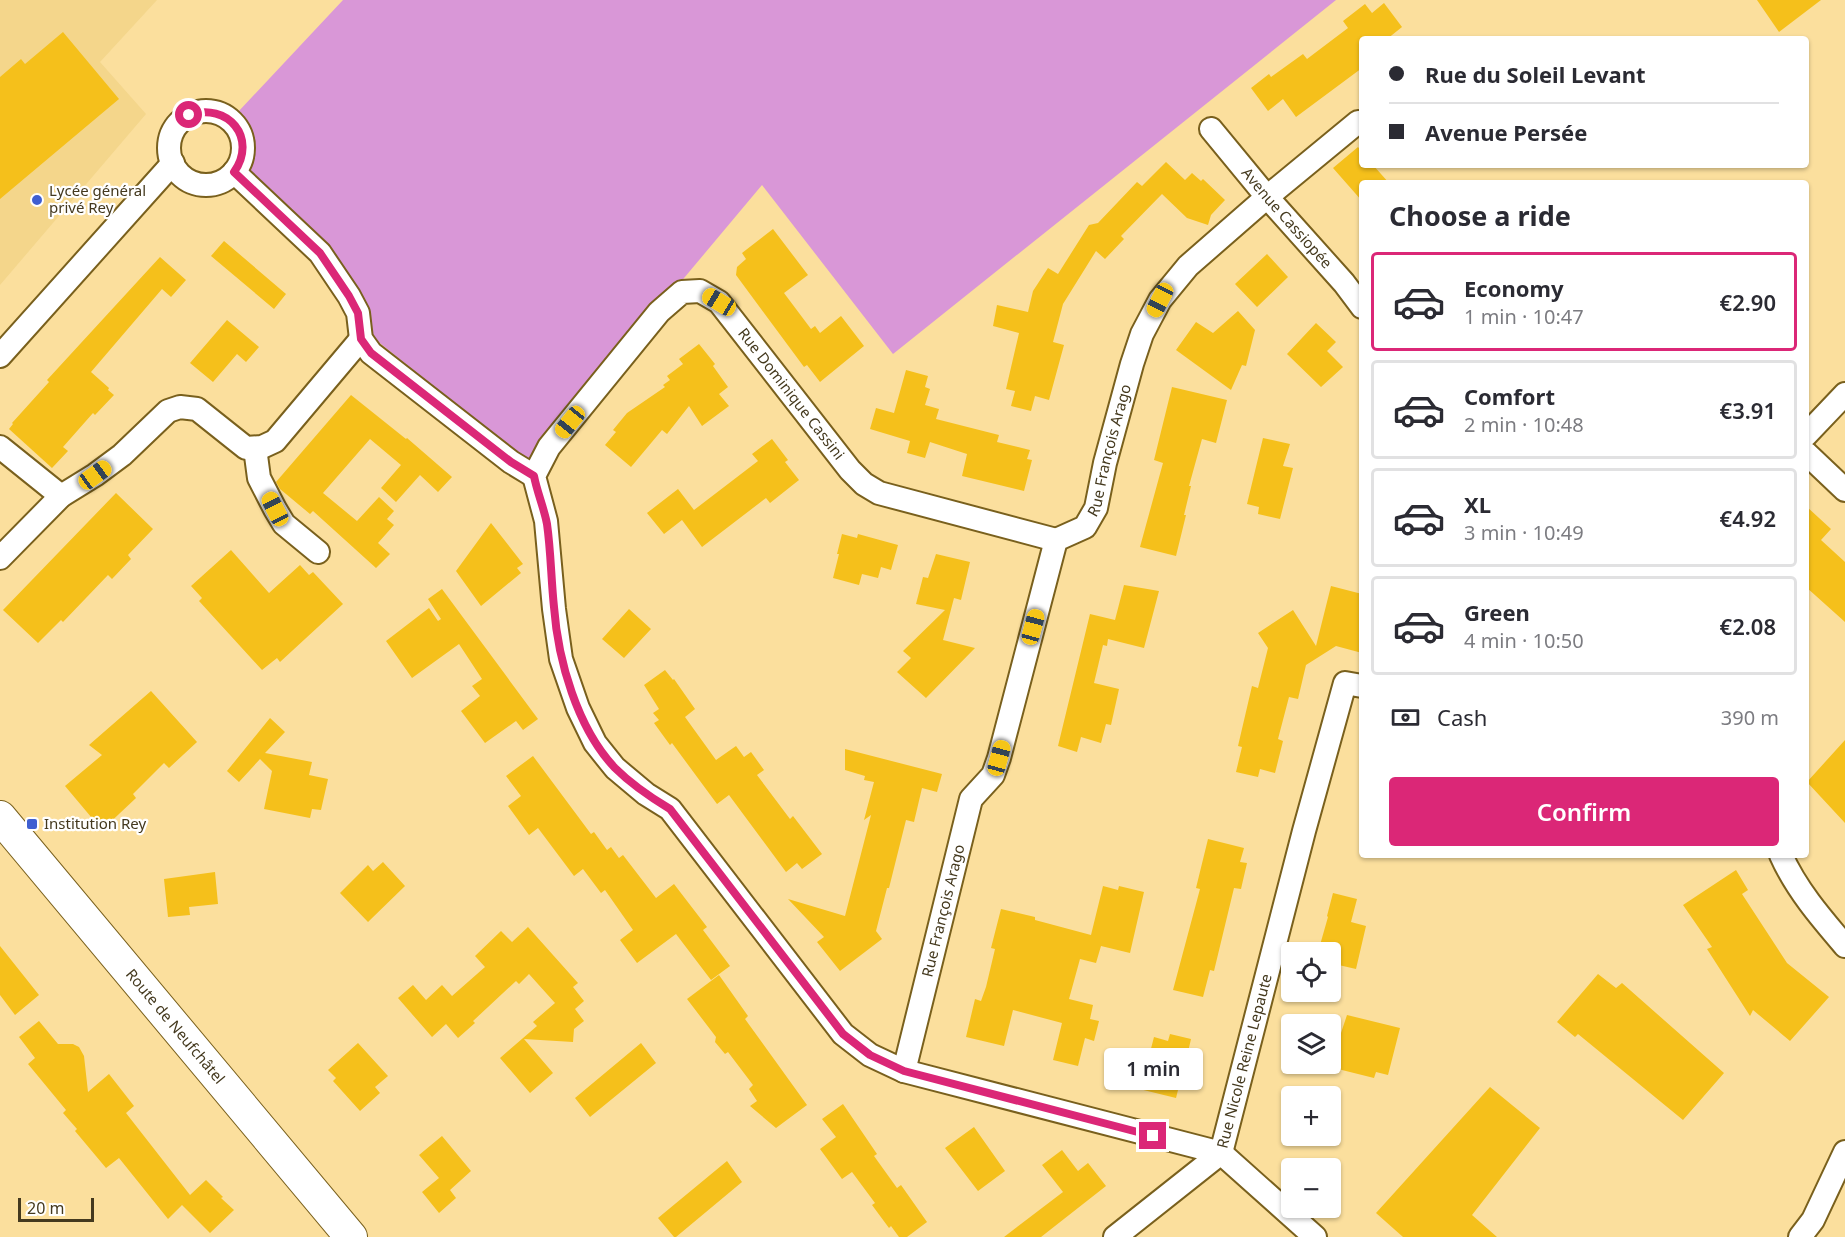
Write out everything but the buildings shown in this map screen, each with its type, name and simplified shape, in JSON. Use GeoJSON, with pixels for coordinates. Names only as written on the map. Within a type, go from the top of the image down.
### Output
{"type":"FeatureCollection","features":[{"type":"Feature","properties":{"kind":"main road","name":"Route de Neufchâtel"},"geometry":{"type":"LineString","coordinates":[[0,817],[351,1237]]}},
{"type":"Feature","properties":{"kind":"street"},"geometry":{"type":"LineString","coordinates":[[198,112],[216,113],[232,122],[242,138],[242,156],[234,172],[219,183],[200,184],[184,177],[173,163],[170,145],[172,135],[182,120],[189,115],[198,112]]}},
{"type":"Feature","properties":{"kind":"street","name":"Rue François Arago"},"geometry":{"type":"LineString","coordinates":[[904,1071],[971,799],[993,775],[999,758],[1056,540],[1085,527],[1096,508],[1132,364],[1142,334],[1160,300],[1188,266],[1358,122]]}},
{"type":"Feature","properties":{"kind":"street","name":"Avenue Cassiopée"},"geometry":{"type":"LineString","coordinates":[[1211,129],[1359,303]]}},
{"type":"Feature","properties":{"kind":"street"},"geometry":{"type":"LineString","coordinates":[[0,356],[173,163]]}},
{"type":"Feature","properties":{"kind":"street"},"geometry":{"type":"LineString","coordinates":[[234,172],[320,253],[358,313],[361,339],[371,353],[511,462],[534,476],[546,521],[561,659],[578,708],[595,743],[615,768],[646,794],[670,809],[843,1034],[870,1055],[904,1071],[1221,1153],[1315,1237]]}},
{"type":"Feature","properties":{"kind":"street","name":"Rue Dominique Cassini"},"geometry":{"type":"LineString","coordinates":[[534,476],[544,454],[658,312],[682,292],[700,291],[719,302],[839,456],[864,484],[879,493],[1056,540]]}},
{"type":"Feature","properties":{"kind":"street"},"geometry":{"type":"LineString","coordinates":[[0,558],[61,496],[122,456],[168,411],[180,407],[196,409],[246,448],[262,447],[275,441],[361,339]]}},
{"type":"Feature","properties":{"kind":"street"},"geometry":{"type":"LineString","coordinates":[[1809,428],[1845,394]]}},
{"type":"Feature","properties":{"kind":"street"},"geometry":{"type":"LineString","coordinates":[[0,447],[61,496]]}},
{"type":"Feature","properties":{"kind":"street"},"geometry":{"type":"LineString","coordinates":[[255,448],[259,478],[284,524],[318,552]]}},
{"type":"Feature","properties":{"kind":"street"},"geometry":{"type":"LineString","coordinates":[[1809,456],[1845,490]]}},
{"type":"Feature","properties":{"kind":"street","name":"Rue Nicole Reine Lepaute"},"geometry":{"type":"LineString","coordinates":[[1115,1237],[1221,1153],[1304,831],[1345,683],[1359,685]]}},
{"type":"Feature","properties":{"kind":"street"},"geometry":{"type":"LineString","coordinates":[[1782,858],[1818,915],[1845,946]]}},
{"type":"Feature","properties":{"kind":"street"},"geometry":{"type":"LineString","coordinates":[[1800,1237],[1813,1220],[1845,1152]]}},
{"type":"Feature","properties":{"kind":"shaded area","name":"Lycée général privé Rey"},"geometry":{"type":"Polygon","coordinates":[[[0,0],[157,0],[100,62],[146,114],[0,285],[0,0]]]}},
{"type":"Feature","properties":{"kind":"shaded area"},"geometry":{"type":"Polygon","coordinates":[[[343,0],[1336,0],[893,354],[762,185],[529,463],[376,340],[336,262],[254,182],[237,113],[343,0]]]}},
{"type":"Feature","properties":{"kind":"place","name":"Lycée général privé Rey"},"geometry":{"type":"Point","coordinates":[37,200]}},
{"type":"Feature","properties":{"kind":"place","name":"Institution Rey"},"geometry":{"type":"Point","coordinates":[32,824]}},
{"type":"Feature","properties":{"kind":"route"},"geometry":{"type":"LineString","coordinates":[[189,115],[207,111],[216,113],[232,122],[238,129],[243,147],[239,165],[234,172],[320,253],[358,313],[361,339],[371,353],[511,462],[534,476],[546,521],[561,659],[578,708],[595,743],[615,768],[646,794],[670,809],[843,1034],[870,1055],[904,1071],[1153,1136]]}}]}
